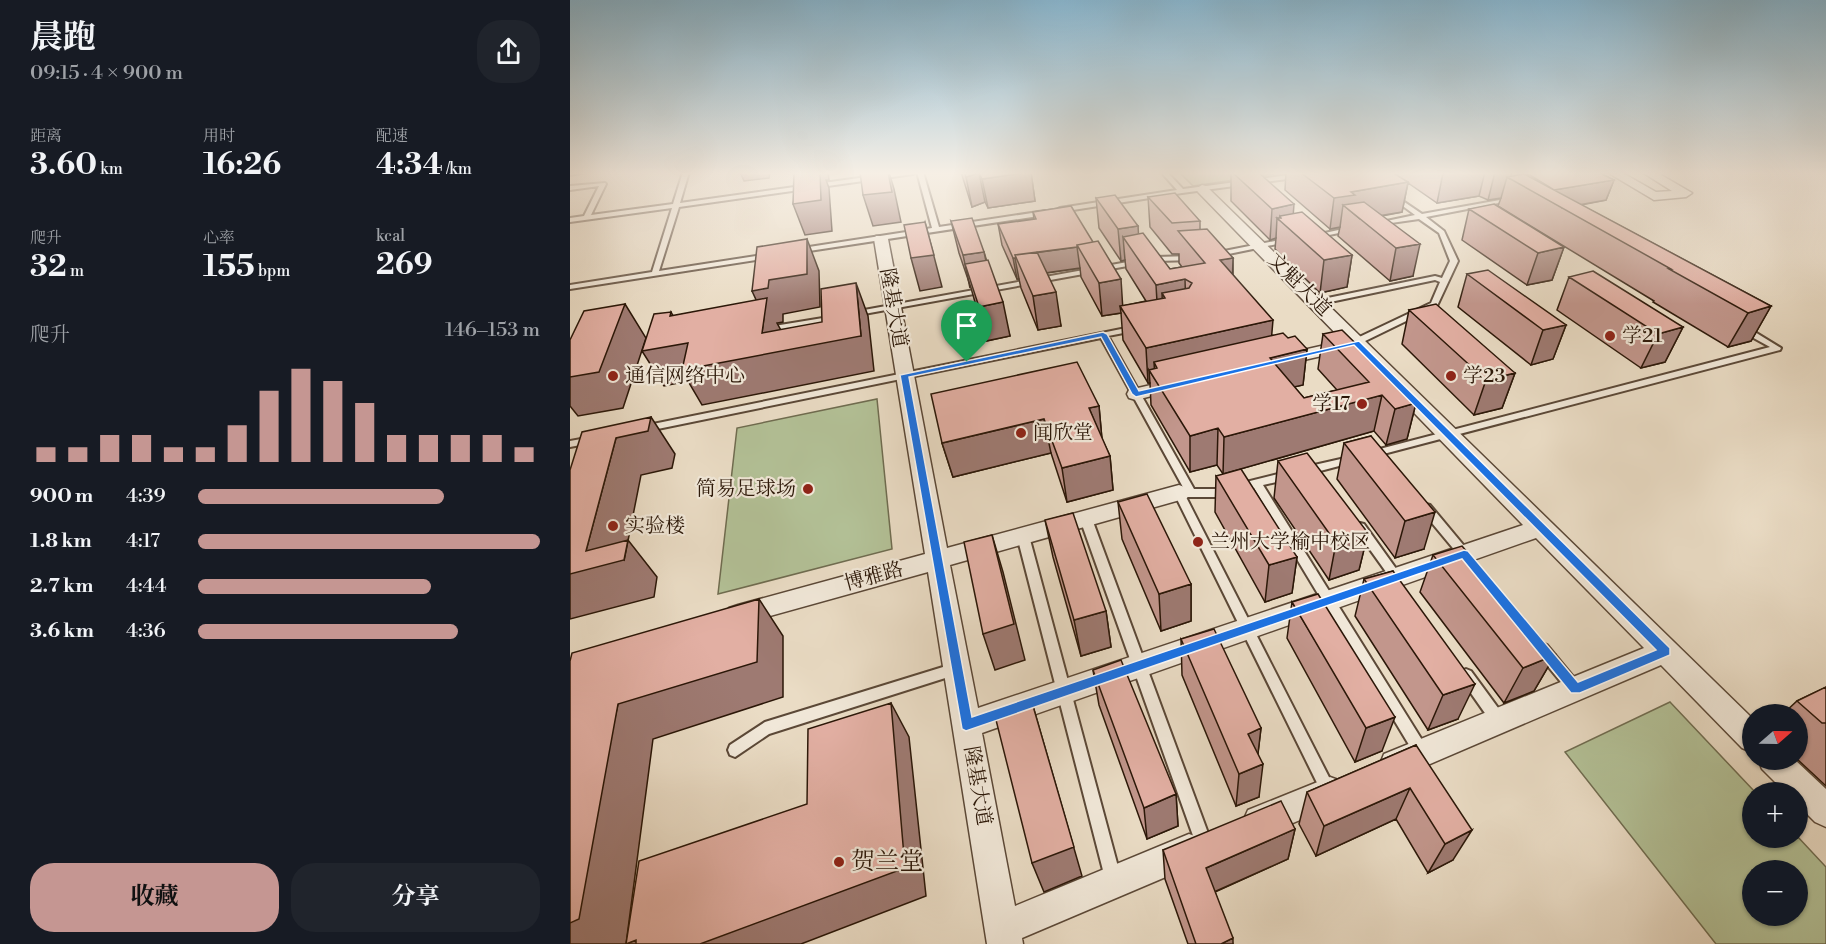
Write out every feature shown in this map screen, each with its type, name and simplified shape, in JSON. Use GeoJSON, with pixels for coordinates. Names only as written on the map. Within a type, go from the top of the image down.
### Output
{"type":"FeatureCollection","features":[{"type":"Feature","properties":{"kind":"street","name":"文魁大道"},"geometry":{"type":"LineString","coordinates":[[1224,216],[1259,245],[1742,728]]}},
{"type":"Feature","properties":{"kind":"street","name":"隆基大道"},"geometry":{"type":"LineString","coordinates":[[881,239],[1004,937]]}},
{"type":"Feature","properties":{"kind":"street"},"geometry":{"type":"LineString","coordinates":[[1264,364],[1356,342]]}},
{"type":"Feature","properties":{"kind":"street"},"geometry":{"type":"LineString","coordinates":[[1136,394],[1194,380]]}},
{"type":"Feature","properties":{"kind":"street","name":"博雅路"},"geometry":{"type":"LineString","coordinates":[[719,620],[1185,493]]}},
{"type":"Feature","properties":{"kind":"street"},"geometry":{"type":"LineString","coordinates":[[966,725],[1328,601],[1400,582],[1468,559],[1542,527]]}},
{"type":"Feature","properties":{"kind":"street"},"geometry":{"type":"LineString","coordinates":[[1004,937],[1114,882],[1666,651]]}},
{"type":"Feature","properties":{"kind":"street"},"geometry":{"type":"LineString","coordinates":[[1784,770],[1826,812]]}},
{"type":"Feature","properties":{"kind":"lane"},"geometry":{"type":"LineString","coordinates":[[570,220],[594,216]]}},
{"type":"Feature","properties":{"kind":"lane"},"geometry":{"type":"LineString","coordinates":[[655,273],[673,216]]}},
{"type":"Feature","properties":{"kind":"lane"},"geometry":{"type":"LineString","coordinates":[[932,216],[936,230]]}},
{"type":"Feature","properties":{"kind":"lane"},"geometry":{"type":"LineString","coordinates":[[570,286],[1025,216]]}},
{"type":"Feature","properties":{"kind":"lane"},"geometry":{"type":"LineString","coordinates":[[1375,225],[1427,216]]}},
{"type":"Feature","properties":{"kind":"lane"},"geometry":{"type":"LineString","coordinates":[[1356,342],[1434,304],[1454,261],[1442,232],[1422,217]]}},
{"type":"Feature","properties":{"kind":"lane"},"geometry":{"type":"LineString","coordinates":[[1305,237],[1364,227]]}},
{"type":"Feature","properties":{"kind":"lane"},"geometry":{"type":"LineString","coordinates":[[760,331],[1155,259],[1195,258],[1294,239]]}},
{"type":"Feature","properties":{"kind":"lane"},"geometry":{"type":"LineString","coordinates":[[1316,303],[1435,278],[1444,281]]}},
{"type":"Feature","properties":{"kind":"lane"},"geometry":{"type":"LineString","coordinates":[[1185,493],[1218,493],[1256,483],[1321,473],[1383,457],[1449,435],[1777,348],[1735,324]]}},
{"type":"Feature","properties":{"kind":"lane"},"geometry":{"type":"LineString","coordinates":[[628,432],[1145,326]]}},
{"type":"Feature","properties":{"kind":"lane"},"geometry":{"type":"LineString","coordinates":[[1103,334],[1136,394],[1185,493],[1247,628],[1329,792]]}},
{"type":"Feature","properties":{"kind":"lane"},"geometry":{"type":"LineString","coordinates":[[571,444],[605,437]]}},
{"type":"Feature","properties":{"kind":"lane"},"geometry":{"type":"LineString","coordinates":[[1256,483],[1422,753]]}},
{"type":"Feature","properties":{"kind":"lane"},"geometry":{"type":"LineString","coordinates":[[1415,495],[1468,559]]}},
{"type":"Feature","properties":{"kind":"lane"},"geometry":{"type":"LineString","coordinates":[[1350,514],[1400,582]]}},
{"type":"Feature","properties":{"kind":"lane"},"geometry":{"type":"LineString","coordinates":[[1086,519],[1139,665],[1222,837]]}},
{"type":"Feature","properties":{"kind":"lane"},"geometry":{"type":"LineString","coordinates":[[1023,536],[1114,882]]}},
{"type":"Feature","properties":{"kind":"lane"},"geometry":{"type":"LineString","coordinates":[[1531,635],[1575,689]]}},
{"type":"Feature","properties":{"kind":"lane"},"geometry":{"type":"LineString","coordinates":[[1458,663],[1499,721]]}},
{"type":"Feature","properties":{"kind":"lane"},"geometry":{"type":"LineString","coordinates":[[735,750],[765,729],[956,668]]}},
{"type":"Feature","properties":{"kind":"green space","name":"简易足球场"},"geometry":{"type":"Polygon","coordinates":[[[877,399],[892,549],[718,594],[737,428],[877,399]]]}},
{"type":"Feature","properties":{"kind":"green space"},"geometry":{"type":"Polygon","coordinates":[[[1670,702],[1746,782],[1742,782],[1742,848],[1808,848],[1826,867],[1826,944],[1716,944],[1565,752],[1670,702]]]}},
{"type":"Feature","properties":{"kind":"building"},"geometry":{"type":"Polygon","coordinates":[[[1035,216],[1077,216],[1093,242],[1077,245],[1077,247],[1015,255],[1016,258],[1013,258],[998,224],[1036,219],[1035,216]]]}},
{"type":"Feature","properties":{"kind":"building"},"geometry":{"type":"Polygon","coordinates":[[[1109,216],[1131,216],[1138,226],[1118,229],[1109,216]]]}},
{"type":"Feature","properties":{"kind":"building"},"geometry":{"type":"Polygon","coordinates":[[[1166,216],[1196,216],[1200,221],[1172,223],[1166,216]]]}},
{"type":"Feature","properties":{"kind":"building"},"geometry":{"type":"Polygon","coordinates":[[[1280,216],[1307,216],[1352,255],[1324,260],[1277,218],[1281,218],[1280,216]]]}},
{"type":"Feature","properties":{"kind":"building"},"geometry":{"type":"Polygon","coordinates":[[[1357,216],[1383,216],[1420,244],[1396,248],[1357,216]]]}},
{"type":"Feature","properties":{"kind":"building"},"geometry":{"type":"Polygon","coordinates":[[[1480,216],[1514,216],[1564,247],[1538,253],[1480,216]]]}},
{"type":"Feature","properties":{"kind":"building"},"geometry":{"type":"Polygon","coordinates":[[[1577,216],[1603,216],[1771,306],[1748,313],[1669,269],[1671,269],[1577,216]]]}},
{"type":"Feature","properties":{"kind":"building"},"geometry":{"type":"Polygon","coordinates":[[[972,218],[984,252],[963,255],[951,221],[972,218]]]}},
{"type":"Feature","properties":{"kind":"building"},"geometry":{"type":"Polygon","coordinates":[[[925,222],[934,255],[911,258],[904,225],[925,222]]]}},
{"type":"Feature","properties":{"kind":"building"},"geometry":{"type":"Polygon","coordinates":[[[1207,229],[1233,258],[1220,260],[1273,320],[1146,348],[1120,306],[1165,298],[1162,293],[1189,288],[1192,283],[1185,279],[1156,285],[1123,237],[1143,233],[1170,269],[1205,263],[1178,231],[1207,229]]]}},
{"type":"Feature","properties":{"kind":"building"},"geometry":{"type":"Polygon","coordinates":[[[807,239],[807,274],[769,280],[768,288],[752,291],[757,247],[807,239]]]}},
{"type":"Feature","properties":{"kind":"building"},"geometry":{"type":"Polygon","coordinates":[[[1098,241],[1121,279],[1099,283],[1077,245],[1098,241]]]}},
{"type":"Feature","properties":{"kind":"building"},"geometry":{"type":"Polygon","coordinates":[[[1037,252],[1056,292],[1033,296],[1015,255],[1037,252]]]}},
{"type":"Feature","properties":{"kind":"building"},"geometry":{"type":"Polygon","coordinates":[[[988,260],[1003,302],[979,307],[965,264],[988,260]]]}},
{"type":"Feature","properties":{"kind":"building"},"geometry":{"type":"Polygon","coordinates":[[[1488,270],[1566,325],[1543,330],[1467,274],[1488,270]]]}},
{"type":"Feature","properties":{"kind":"building"},"geometry":{"type":"Polygon","coordinates":[[[1593,271],[1683,327],[1658,334],[1569,277],[1593,271]]]}},
{"type":"Feature","properties":{"kind":"building"},"geometry":{"type":"Polygon","coordinates":[[[856,283],[861,336],[682,370],[688,343],[642,351],[654,314],[671,312],[670,316],[767,298],[762,333],[822,322],[821,289],[856,283]]]}},
{"type":"Feature","properties":{"kind":"building"},"geometry":{"type":"Polygon","coordinates":[[[625,304],[599,372],[570,377],[570,340],[584,311],[625,304]]]}},
{"type":"Feature","properties":{"kind":"building"},"geometry":{"type":"Polygon","coordinates":[[[1436,304],[1515,373],[1486,380],[1409,310],[1436,304]]]}},
{"type":"Feature","properties":{"kind":"building"},"geometry":{"type":"Polygon","coordinates":[[[1342,330],[1416,403],[1395,409],[1382,395],[1224,437],[1218,428],[1190,436],[1149,370],[1157,368],[1154,362],[1283,333],[1288,338],[1295,336],[1307,349],[1270,358],[1304,398],[1369,382],[1323,334],[1342,330]]]}},
{"type":"Feature","properties":{"kind":"building"},"geometry":{"type":"Polygon","coordinates":[[[1077,362],[1099,406],[1089,408],[1110,456],[1062,468],[1044,419],[942,443],[931,394],[1077,362]]]}},
{"type":"Feature","properties":{"kind":"building"},"geometry":{"type":"Polygon","coordinates":[[[651,417],[648,431],[616,438],[586,551],[628,540],[624,560],[570,574],[570,470],[582,432],[651,417]]]}},
{"type":"Feature","properties":{"kind":"building"},"geometry":{"type":"Polygon","coordinates":[[[1371,436],[1435,512],[1405,521],[1344,443],[1371,436]]]}},
{"type":"Feature","properties":{"kind":"building"},"geometry":{"type":"Polygon","coordinates":[[[1307,453],[1368,533],[1336,543],[1278,461],[1307,453]]]}},
{"type":"Feature","properties":{"kind":"building"},"geometry":{"type":"Polygon","coordinates":[[[1241,469],[1297,557],[1269,565],[1216,476],[1241,469]]]}},
{"type":"Feature","properties":{"kind":"building"},"geometry":{"type":"Polygon","coordinates":[[[1147,494],[1191,584],[1159,594],[1118,502],[1147,494]]]}},
{"type":"Feature","properties":{"kind":"building"},"geometry":{"type":"Polygon","coordinates":[[[1073,513],[1106,611],[1074,620],[1045,520],[1073,513]]]}},
{"type":"Feature","properties":{"kind":"building"},"geometry":{"type":"Polygon","coordinates":[[[992,535],[1014,624],[983,634],[964,542],[992,535]]]}},
{"type":"Feature","properties":{"kind":"building"},"geometry":{"type":"Polygon","coordinates":[[[1462,546],[1555,655],[1523,668],[1433,555],[1462,546]]]}},
{"type":"Feature","properties":{"kind":"building"},"geometry":{"type":"Polygon","coordinates":[[[1393,571],[1475,684],[1443,695],[1364,579],[1393,571]]]}},
{"type":"Feature","properties":{"kind":"building"},"geometry":{"type":"Polygon","coordinates":[[[1318,594],[1395,717],[1366,728],[1292,602],[1318,594]]]}},
{"type":"Feature","properties":{"kind":"building"},"geometry":{"type":"Polygon","coordinates":[[[759,599],[757,662],[618,704],[579,919],[570,923],[570,661],[572,653],[759,599]]]}},
{"type":"Feature","properties":{"kind":"building"},"geometry":{"type":"Polygon","coordinates":[[[1214,629],[1261,728],[1248,734],[1263,764],[1239,774],[1181,639],[1214,629]]]}},
{"type":"Feature","properties":{"kind":"building"},"geometry":{"type":"Polygon","coordinates":[[[1121,660],[1176,794],[1144,808],[1093,670],[1121,660]]]}},
{"type":"Feature","properties":{"kind":"building"},"geometry":{"type":"Polygon","coordinates":[[[1826,687],[1826,723],[1822,723],[1808,711],[1808,704],[1800,704],[1797,701],[1826,687]]]}},
{"type":"Feature","properties":{"kind":"building"},"geometry":{"type":"Polygon","coordinates":[[[891,703],[905,868],[700,944],[636,944],[636,940],[626,944],[639,861],[807,804],[808,729],[891,703]]]}},
{"type":"Feature","properties":{"kind":"building"},"geometry":{"type":"Polygon","coordinates":[[[1033,706],[1074,847],[1032,863],[996,720],[1033,706]]]}},
{"type":"Feature","properties":{"kind":"building"},"geometry":{"type":"Polygon","coordinates":[[[1416,745],[1472,830],[1445,844],[1410,788],[1324,826],[1307,792],[1416,745]]]}},
{"type":"Feature","properties":{"kind":"building"},"geometry":{"type":"Polygon","coordinates":[[[1281,801],[1295,829],[1206,868],[1233,938],[1221,944],[1196,944],[1163,850],[1281,801]]]}},
{"type":"Feature","properties":{"kind":"place","name":"学21"},"geometry":{"type":"Point","coordinates":[1610,336]}},
{"type":"Feature","properties":{"kind":"place","name":"通信网络中心"},"geometry":{"type":"Point","coordinates":[613,376]}},
{"type":"Feature","properties":{"kind":"place","name":"学23"},"geometry":{"type":"Point","coordinates":[1451,376]}},
{"type":"Feature","properties":{"kind":"place","name":"学17"},"geometry":{"type":"Point","coordinates":[1362,404]}},
{"type":"Feature","properties":{"kind":"place","name":"闻欣堂"},"geometry":{"type":"Point","coordinates":[1021,433]}},
{"type":"Feature","properties":{"kind":"place","name":"简易足球场"},"geometry":{"type":"Point","coordinates":[808,489]}},
{"type":"Feature","properties":{"kind":"place","name":"实验楼"},"geometry":{"type":"Point","coordinates":[613,526]}},
{"type":"Feature","properties":{"kind":"place","name":"兰州大学榆中校区"},"geometry":{"type":"Point","coordinates":[1198,542]}},
{"type":"Feature","properties":{"kind":"place","name":"贺兰堂"},"geometry":{"type":"Point","coordinates":[839,862]}},
{"type":"Feature","properties":{"kind":"route"},"geometry":{"type":"LineString","coordinates":[[1103,334],[1136,394],[1356,342],[1666,651],[1575,689],[1464,554],[966,725],[905,375],[967,362],[1103,334]]}}]}
